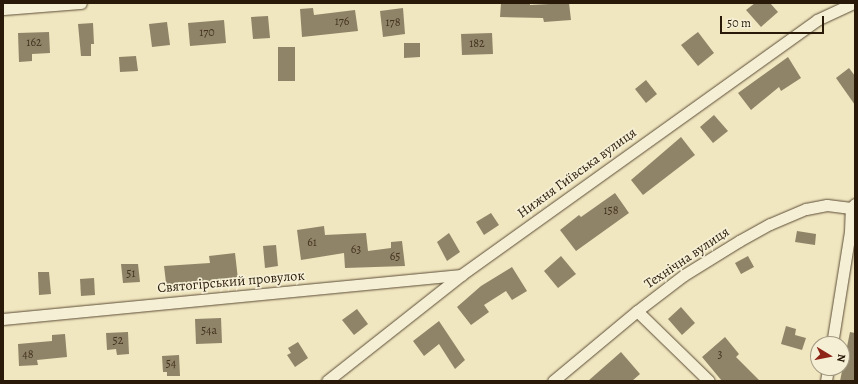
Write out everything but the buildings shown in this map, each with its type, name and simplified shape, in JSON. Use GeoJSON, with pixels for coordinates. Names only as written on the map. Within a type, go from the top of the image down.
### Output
{"type":"FeatureCollection","features":[{"type":"Feature","properties":{"kind":"street"},"geometry":{"type":"LineString","coordinates":[[3,9],[81,3]]}},
{"type":"Feature","properties":{"kind":"street","name":"Нижня Гиївська вулиця"},"geometry":{"type":"LineString","coordinates":[[327,381],[461,275],[817,20],[853,3]]}},
{"type":"Feature","properties":{"kind":"street","name":"Технічна вулиця"},"geometry":{"type":"LineString","coordinates":[[554,381],[637,311],[684,275],[770,224],[806,209],[827,205],[853,206]]}},
{"type":"Feature","properties":{"kind":"street"},"geometry":{"type":"LineString","coordinates":[[833,336],[853,206]]}},
{"type":"Feature","properties":{"kind":"street","name":"Святогірський провулок"},"geometry":{"type":"LineString","coordinates":[[3,318],[461,275]]}},
{"type":"Feature","properties":{"kind":"street"},"geometry":{"type":"LineString","coordinates":[[637,311],[709,381]]}}]}
